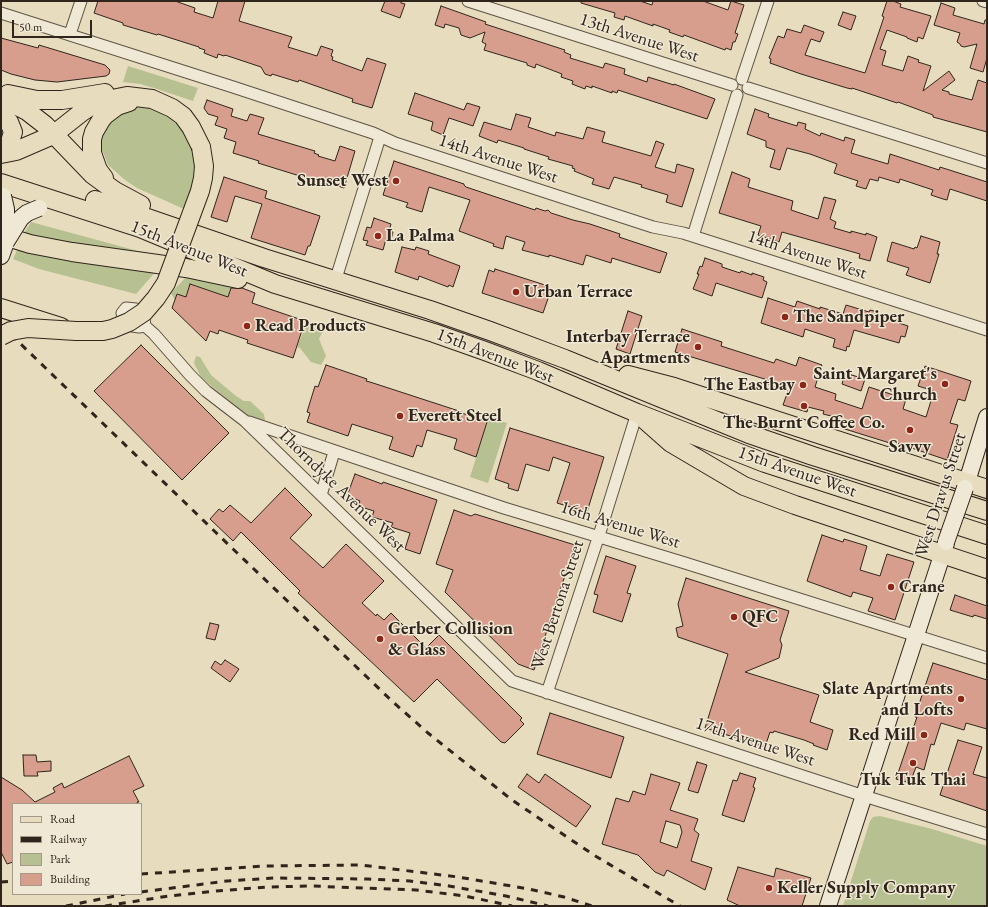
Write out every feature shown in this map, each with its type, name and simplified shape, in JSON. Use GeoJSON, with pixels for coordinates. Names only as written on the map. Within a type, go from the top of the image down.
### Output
{"type":"FeatureCollection","features":[{"type":"Feature","properties":{"kind":"main road"},"geometry":{"type":"LineString","coordinates":[[1,92],[45,100],[74,99],[109,92],[130,92],[164,103],[179,113],[191,127],[201,147],[204,166],[200,191],[166,283],[150,306],[137,317],[120,326],[103,331],[28,328],[11,331],[1,336]]}},
{"type":"Feature","properties":{"kind":"main road"},"geometry":{"type":"LineString","coordinates":[[1,154],[16,151],[54,135],[87,108],[100,102],[127,96],[147,98]]}},
{"type":"Feature","properties":{"kind":"main road"},"geometry":{"type":"LineString","coordinates":[[1,98],[27,111],[44,125],[83,166],[104,184],[115,191],[133,202],[241,250]]}},
{"type":"Feature","properties":{"kind":"main road"},"geometry":{"type":"LineString","coordinates":[[115,191],[98,170],[94,162],[92,146],[94,132],[101,120],[111,110],[128,102],[147,98]]}},
{"type":"Feature","properties":{"kind":"main road"},"geometry":{"type":"LineString","coordinates":[[1,108],[16,115],[32,128],[54,135]]}},
{"type":"Feature","properties":{"kind":"main road"},"geometry":{"type":"LineString","coordinates":[[1,115],[9,122],[13,132],[10,142],[1,150]]}},
{"type":"Feature","properties":{"kind":"main road","name":"15th Avenue West"},"geometry":{"type":"LineString","coordinates":[[1,170],[87,197],[241,250],[430,310],[565,359],[749,434],[813,456],[987,511]]}},
{"type":"Feature","properties":{"kind":"main road"},"geometry":{"type":"LineString","coordinates":[[2,190],[6,209],[2,245]]}},
{"type":"Feature","properties":{"kind":"main road","name":"15th Avenue West"},"geometry":{"type":"LineString","coordinates":[[2,190],[104,216],[140,228],[275,284],[434,333],[485,351],[765,463],[987,535]]}},
{"type":"Feature","properties":{"kind":"main road"},"geometry":{"type":"LineString","coordinates":[[2,245],[21,218],[39,208],[55,208],[104,216]]}},
{"type":"Feature","properties":{"kind":"main road"},"geometry":{"type":"LineString","coordinates":[[2,245],[30,244],[72,252],[186,268],[275,284]]}},
{"type":"Feature","properties":{"kind":"main road"},"geometry":{"type":"LineString","coordinates":[[1,308],[76,331]]}},
{"type":"Feature","properties":{"kind":"main road"},"geometry":{"type":"LineString","coordinates":[[565,359],[674,387],[965,485],[987,489]]}},
{"type":"Feature","properties":{"kind":"main road"},"geometry":{"type":"LineString","coordinates":[[637,413],[671,443],[744,486],[795,506],[945,548],[987,569]]}},
{"type":"Feature","properties":{"kind":"main road","name":"West Dravus Street"},"geometry":{"type":"LineString","coordinates":[[828,906],[987,416]]}},
{"type":"Feature","properties":{"kind":"street"},"geometry":{"type":"LineString","coordinates":[[70,34],[81,1]]}},
{"type":"Feature","properties":{"kind":"street","name":"13th Avenue West"},"geometry":{"type":"LineString","coordinates":[[468,1],[735,90]]}},
{"type":"Feature","properties":{"kind":"street"},"geometry":{"type":"LineString","coordinates":[[693,236],[735,90],[743,95],[768,1]]}},
{"type":"Feature","properties":{"kind":"street"},"geometry":{"type":"LineString","coordinates":[[983,1],[987,2]]}},
{"type":"Feature","properties":{"kind":"street","name":"14th Avenue West"},"geometry":{"type":"LineString","coordinates":[[1,13],[70,34],[395,143],[645,224],[693,236],[987,330]]}},
{"type":"Feature","properties":{"kind":"street"},"geometry":{"type":"LineString","coordinates":[[745,84],[987,163]]}},
{"type":"Feature","properties":{"kind":"street"},"geometry":{"type":"LineString","coordinates":[[337,281],[342,258],[380,137]]}},
{"type":"Feature","properties":{"kind":"street","name":"Thorndyke Avenue West"},"geometry":{"type":"LineString","coordinates":[[145,326],[206,391],[245,421],[512,681]]}},
{"type":"Feature","properties":{"kind":"street","name":"West Bertona Street"},"geometry":{"type":"LineString","coordinates":[[547,693],[637,413]]}},
{"type":"Feature","properties":{"kind":"street","name":"16th Avenue West"},"geometry":{"type":"LineString","coordinates":[[245,421],[504,508],[987,658]]}},
{"type":"Feature","properties":{"kind":"street"},"geometry":{"type":"LineString","coordinates":[[321,494],[334,452]]}},
{"type":"Feature","properties":{"kind":"street","name":"17th Avenue West"},"geometry":{"type":"LineString","coordinates":[[512,681],[864,796],[987,834]]}},
{"type":"Feature","properties":{"kind":"green space"},"geometry":{"type":"Polygon","coordinates":[[[128,66],[198,88],[193,101],[140,84],[123,82],[128,66]]]}},
{"type":"Feature","properties":{"kind":"green space"},"geometry":{"type":"Polygon","coordinates":[[[134,107],[146,107],[169,118],[180,127],[188,139],[193,152],[195,166],[194,180],[184,209],[137,188],[125,180],[108,165],[103,152],[96,148],[112,116],[134,107]]]}},
{"type":"Feature","properties":{"kind":"green space"},"geometry":{"type":"Polygon","coordinates":[[[31,222],[160,257],[67,244],[24,233],[31,222]]]}},
{"type":"Feature","properties":{"kind":"green space"},"geometry":{"type":"Polygon","coordinates":[[[18,248],[158,269],[136,294],[39,269],[13,259],[18,248]]]}},
{"type":"Feature","properties":{"kind":"green space"},"geometry":{"type":"Polygon","coordinates":[[[186,277],[232,285],[228,297],[190,284],[186,297],[177,294],[175,300],[171,293],[186,277]]]}},
{"type":"Feature","properties":{"kind":"green space"},"geometry":{"type":"Polygon","coordinates":[[[306,325],[323,331],[319,339],[326,356],[321,365],[311,362],[300,348],[297,347],[306,325]]]}},
{"type":"Feature","properties":{"kind":"green space"},"geometry":{"type":"Polygon","coordinates":[[[196,356],[200,357],[211,375],[236,396],[244,401],[250,401],[264,414],[265,420],[261,422],[248,418],[201,377],[194,363],[196,356]]]}},
{"type":"Feature","properties":{"kind":"green space"},"geometry":{"type":"Polygon","coordinates":[[[489,417],[507,423],[488,483],[470,477],[489,417]]]}},
{"type":"Feature","properties":{"kind":"green space"},"geometry":{"type":"Polygon","coordinates":[[[880,816],[932,829],[987,846],[987,906],[843,906],[870,821],[873,817],[880,816]]]}},
{"type":"Feature","properties":{"kind":"building"},"geometry":{"type":"Polygon","coordinates":[[[98,1],[175,1],[195,8],[194,12],[213,18],[218,1],[245,1],[239,21],[292,37],[288,47],[317,56],[321,46],[333,50],[331,56],[333,57],[332,60],[362,71],[367,58],[386,64],[372,108],[352,102],[353,99],[299,80],[298,82],[272,74],[271,76],[265,74],[261,67],[225,55],[218,54],[217,58],[204,53],[205,50],[199,47],[123,25],[123,23],[94,13],[98,1]]]}},
{"type":"Feature","properties":{"kind":"building"},"geometry":{"type":"Polygon","coordinates":[[[385,1],[401,1],[401,3],[405,4],[400,18],[381,11],[385,1]]]}},
{"type":"Feature","properties":{"kind":"building"},"geometry":{"type":"Polygon","coordinates":[[[581,1],[640,1],[652,5],[653,1],[703,1],[728,10],[731,1],[744,5],[735,33],[738,34],[735,42],[733,42],[731,50],[726,48],[725,50],[684,35],[683,37],[669,32],[670,30],[653,24],[653,26],[625,16],[624,20],[614,17],[615,13],[581,3],[581,1]]]}},
{"type":"Feature","properties":{"kind":"building"},"geometry":{"type":"Polygon","coordinates":[[[887,1],[893,1],[901,4],[900,7],[931,16],[923,39],[918,37],[917,42],[887,30],[880,49],[886,51],[882,65],[903,71],[908,56],[919,60],[918,62],[931,66],[923,91],[949,71],[955,80],[942,90],[949,92],[949,94],[972,100],[978,80],[987,83],[987,132],[933,117],[933,115],[898,102],[897,103],[852,88],[847,88],[801,74],[770,63],[771,59],[769,58],[778,36],[784,38],[787,29],[801,33],[804,25],[824,32],[820,42],[811,39],[805,55],[865,73],[884,17],[882,16],[887,1]]]}},
{"type":"Feature","properties":{"kind":"building"},"geometry":{"type":"Polygon","coordinates":[[[941,3],[955,8],[953,15],[984,24],[985,20],[987,20],[987,58],[983,72],[970,68],[977,44],[964,47],[961,46],[957,42],[960,33],[934,25],[941,3]]]}},
{"type":"Feature","properties":{"kind":"building"},"geometry":{"type":"Polygon","coordinates":[[[441,6],[486,22],[485,24],[565,50],[564,52],[571,55],[570,58],[603,68],[605,63],[625,69],[624,74],[647,82],[648,77],[674,84],[715,99],[707,119],[618,90],[617,93],[612,91],[612,93],[592,86],[592,88],[586,86],[585,89],[572,84],[573,81],[561,77],[562,74],[536,64],[535,68],[527,65],[527,63],[484,50],[486,44],[482,42],[485,32],[470,38],[461,35],[459,28],[445,24],[444,28],[435,25],[441,6]]]}},
{"type":"Feature","properties":{"kind":"building"},"geometry":{"type":"Polygon","coordinates":[[[843,12],[856,16],[851,30],[838,25],[843,12]]]}},
{"type":"Feature","properties":{"kind":"building"},"geometry":{"type":"Polygon","coordinates":[[[1,38],[38,48],[39,45],[105,65],[110,70],[109,74],[106,76],[57,82],[35,80],[11,74],[1,70],[1,38]]]}},
{"type":"Feature","properties":{"kind":"building"},"geometry":{"type":"Polygon","coordinates":[[[415,93],[464,110],[467,103],[480,107],[473,126],[449,118],[443,135],[431,130],[433,122],[408,114],[415,93]]]}},
{"type":"Feature","properties":{"kind":"building"},"geometry":{"type":"Polygon","coordinates":[[[207,100],[233,109],[231,116],[247,121],[250,114],[264,118],[258,134],[315,151],[314,153],[319,155],[318,156],[335,161],[340,146],[355,151],[344,188],[320,180],[319,182],[258,163],[259,161],[233,153],[236,142],[224,138],[227,129],[215,125],[218,117],[208,114],[204,108],[207,100]]]}},
{"type":"Feature","properties":{"kind":"building"},"geometry":{"type":"Polygon","coordinates":[[[755,109],[769,114],[768,117],[797,126],[798,122],[806,124],[805,129],[820,136],[821,133],[844,141],[845,137],[855,140],[851,153],[888,164],[890,154],[939,170],[940,167],[987,182],[987,201],[950,189],[947,200],[943,199],[931,195],[933,190],[900,179],[899,183],[879,177],[878,181],[870,179],[866,189],[856,186],[858,181],[834,173],[837,164],[810,154],[787,148],[780,170],[770,167],[775,150],[766,147],[766,141],[747,134],[755,109]]]}},
{"type":"Feature","properties":{"kind":"building"},"geometry":{"type":"Polygon","coordinates":[[[516,114],[531,118],[528,127],[555,136],[556,132],[583,139],[587,127],[605,132],[602,142],[651,156],[656,141],[664,144],[655,167],[675,173],[677,164],[694,169],[682,207],[666,202],[668,195],[641,187],[642,185],[614,177],[609,189],[592,184],[594,179],[574,171],[575,169],[572,168],[573,166],[548,159],[549,157],[524,148],[498,140],[497,143],[479,136],[484,122],[511,130],[516,114]]]}},
{"type":"Feature","properties":{"kind":"building"},"geometry":{"type":"Polygon","coordinates":[[[394,161],[464,184],[466,187],[535,210],[536,208],[545,211],[548,210],[551,213],[620,234],[619,237],[667,253],[660,273],[612,258],[611,263],[586,255],[583,265],[549,255],[549,257],[522,250],[525,242],[506,236],[503,249],[493,246],[494,244],[459,231],[470,200],[429,187],[422,212],[406,207],[408,203],[383,195],[394,161]]]}},
{"type":"Feature","properties":{"kind":"building"},"geometry":{"type":"Polygon","coordinates":[[[732,172],[750,179],[748,187],[793,201],[791,210],[818,219],[824,197],[836,200],[830,219],[836,222],[834,228],[851,233],[851,231],[866,235],[866,233],[877,237],[870,261],[859,258],[860,254],[782,232],[779,242],[758,235],[761,226],[719,213],[732,172]]]}},
{"type":"Feature","properties":{"kind":"building"},"geometry":{"type":"Polygon","coordinates":[[[224,177],[267,191],[265,198],[320,216],[310,246],[308,246],[305,255],[251,238],[262,204],[235,196],[227,222],[211,217],[224,177]]]}},
{"type":"Feature","properties":{"kind":"building","name":"La Palma"},"geometry":{"type":"Polygon","coordinates":[[[374,218],[391,224],[389,231],[393,232],[391,240],[386,239],[383,250],[366,245],[368,241],[363,240],[367,227],[371,228],[374,218]]]}},
{"type":"Feature","properties":{"kind":"building"},"geometry":{"type":"Polygon","coordinates":[[[921,236],[940,242],[937,254],[939,254],[930,283],[906,275],[909,268],[887,261],[892,242],[914,249],[915,247],[917,248],[921,236]]]}},
{"type":"Feature","properties":{"kind":"building"},"geometry":{"type":"Polygon","coordinates":[[[402,247],[415,250],[416,247],[429,251],[428,254],[460,266],[453,287],[449,285],[448,287],[419,276],[418,280],[395,272],[402,247]]]}},
{"type":"Feature","properties":{"kind":"building"},"geometry":{"type":"Polygon","coordinates":[[[705,258],[722,264],[722,267],[740,273],[741,271],[764,277],[763,280],[767,282],[762,298],[716,283],[712,296],[693,289],[699,274],[697,274],[700,266],[702,267],[705,258]]]}},
{"type":"Feature","properties":{"kind":"building","name":"Urban Terrace"},"geometry":{"type":"Polygon","coordinates":[[[495,269],[545,285],[544,288],[551,290],[543,313],[482,293],[489,270],[494,272],[495,269]]]}},
{"type":"Feature","properties":{"kind":"building","name":"Read Products"},"geometry":{"type":"Polygon","coordinates":[[[190,284],[228,297],[231,288],[242,288],[255,293],[252,303],[305,321],[293,358],[247,343],[248,340],[219,330],[218,334],[210,331],[206,341],[172,308],[177,294],[186,297],[190,284]]]}},
{"type":"Feature","properties":{"kind":"building"},"geometry":{"type":"Polygon","coordinates":[[[768,298],[795,307],[797,301],[820,309],[820,307],[843,314],[846,305],[869,312],[870,310],[878,312],[877,315],[899,321],[899,323],[908,326],[905,337],[901,336],[899,343],[854,330],[849,347],[847,346],[846,351],[833,347],[835,339],[805,329],[803,337],[761,323],[768,298]]]}},
{"type":"Feature","properties":{"kind":"building"},"geometry":{"type":"Polygon","coordinates":[[[628,311],[642,316],[630,354],[616,349],[628,311]]]}},
{"type":"Feature","properties":{"kind":"building"},"geometry":{"type":"Polygon","coordinates":[[[682,329],[722,342],[721,346],[774,363],[776,359],[796,366],[799,357],[822,365],[815,387],[836,394],[835,400],[862,409],[869,387],[906,399],[903,409],[926,417],[934,391],[918,386],[925,366],[971,381],[965,401],[958,399],[950,423],[958,425],[947,460],[894,442],[893,444],[832,425],[835,417],[823,414],[824,411],[808,407],[807,412],[783,405],[788,391],[767,384],[768,380],[675,352],[682,329]]]}},
{"type":"Feature","properties":{"kind":"building"},"geometry":{"type":"Polygon","coordinates":[[[141,345],[229,433],[182,480],[94,391],[141,345]]]}},
{"type":"Feature","properties":{"kind":"building"},"geometry":{"type":"Polygon","coordinates":[[[326,365],[367,379],[366,381],[462,412],[487,422],[476,457],[454,449],[457,439],[427,430],[422,447],[417,445],[413,457],[389,449],[393,437],[352,424],[348,436],[307,422],[310,413],[307,412],[315,386],[318,387],[326,365]]]}},
{"type":"Feature","properties":{"kind":"building"},"geometry":{"type":"Polygon","coordinates":[[[845,373],[865,379],[861,391],[842,384],[845,373]]]}},
{"type":"Feature","properties":{"kind":"building"},"geometry":{"type":"Polygon","coordinates":[[[510,428],[604,457],[587,512],[557,503],[570,463],[553,457],[549,471],[526,464],[518,491],[508,488],[509,484],[495,479],[510,428]]]}},
{"type":"Feature","properties":{"kind":"building"},"geometry":{"type":"Polygon","coordinates":[[[355,474],[382,484],[383,482],[437,500],[420,554],[405,549],[410,533],[391,527],[393,523],[372,517],[374,511],[358,506],[360,501],[347,496],[355,474]]]}},
{"type":"Feature","properties":{"kind":"building"},"geometry":{"type":"Polygon","coordinates":[[[285,488],[312,515],[290,538],[323,568],[346,544],[384,581],[362,603],[376,616],[377,614],[384,620],[391,613],[426,648],[439,635],[522,718],[520,720],[524,724],[505,743],[501,742],[437,679],[414,702],[298,593],[300,591],[241,532],[233,541],[210,519],[219,509],[223,512],[230,505],[251,523],[285,488]]]}},
{"type":"Feature","properties":{"kind":"building"},"geometry":{"type":"Polygon","coordinates":[[[454,510],[471,516],[475,514],[575,545],[534,670],[518,664],[445,592],[453,570],[436,564],[454,510]]]}},
{"type":"Feature","properties":{"kind":"building"},"geometry":{"type":"Polygon","coordinates":[[[822,535],[843,542],[844,539],[867,546],[860,570],[880,576],[887,554],[914,562],[895,620],[868,611],[873,598],[853,592],[851,597],[807,581],[822,535]]]}},
{"type":"Feature","properties":{"kind":"building"},"geometry":{"type":"Polygon","coordinates":[[[606,556],[636,566],[627,593],[631,594],[622,622],[593,612],[598,595],[594,594],[606,556]]]}},
{"type":"Feature","properties":{"kind":"building"},"geometry":{"type":"Polygon","coordinates":[[[686,578],[789,611],[780,640],[782,645],[779,658],[745,672],[819,695],[810,722],[833,730],[827,750],[804,740],[774,731],[773,733],[770,732],[765,747],[705,728],[728,654],[678,637],[676,628],[683,626],[678,604],[686,578]]]}},
{"type":"Feature","properties":{"kind":"building"},"geometry":{"type":"Polygon","coordinates":[[[955,595],[987,606],[987,619],[974,615],[973,617],[950,610],[955,595]]]}},
{"type":"Feature","properties":{"kind":"building"},"geometry":{"type":"Polygon","coordinates":[[[210,623],[219,625],[215,640],[206,638],[210,623]]]}},
{"type":"Feature","properties":{"kind":"building"},"geometry":{"type":"Polygon","coordinates":[[[225,660],[239,669],[230,682],[211,668],[215,661],[221,665],[225,660]]]}},
{"type":"Feature","properties":{"kind":"building"},"geometry":{"type":"Polygon","coordinates":[[[933,663],[987,680],[987,729],[966,723],[964,730],[941,723],[934,745],[931,744],[924,770],[916,767],[910,783],[896,779],[933,663]]]}},
{"type":"Feature","properties":{"kind":"building"},"geometry":{"type":"Polygon","coordinates":[[[550,713],[624,737],[611,778],[537,754],[550,713]]]}},
{"type":"Feature","properties":{"kind":"building"},"geometry":{"type":"Polygon","coordinates":[[[958,740],[982,747],[973,774],[987,778],[987,811],[940,795],[958,740]]]}},
{"type":"Feature","properties":{"kind":"building"},"geometry":{"type":"Polygon","coordinates":[[[23,755],[36,755],[37,762],[51,761],[51,771],[37,772],[38,776],[24,776],[23,755]]]}},
{"type":"Feature","properties":{"kind":"building"},"geometry":{"type":"Polygon","coordinates":[[[129,756],[144,786],[133,791],[139,802],[138,803],[12,803],[12,862],[7,864],[1,852],[1,777],[22,790],[35,802],[55,792],[53,788],[62,783],[64,788],[129,756]]]}},
{"type":"Feature","properties":{"kind":"building"},"geometry":{"type":"Polygon","coordinates":[[[697,762],[707,765],[698,793],[688,790],[697,762]]]}},
{"type":"Feature","properties":{"kind":"building"},"geometry":{"type":"Polygon","coordinates":[[[740,773],[756,778],[753,787],[755,788],[744,822],[722,815],[733,780],[737,781],[740,773]]]}},
{"type":"Feature","properties":{"kind":"building"},"geometry":{"type":"Polygon","coordinates":[[[527,774],[539,783],[545,774],[591,806],[576,827],[518,787],[527,774]]]}},
{"type":"Feature","properties":{"kind":"building"},"geometry":{"type":"Polygon","coordinates":[[[651,774],[680,783],[670,810],[698,819],[694,830],[699,834],[691,861],[712,868],[705,890],[667,870],[664,876],[655,872],[638,855],[602,844],[616,798],[629,802],[633,791],[645,795],[651,774]],[[666,821],[660,842],[677,848],[682,832],[680,825],[666,821]]]}},
{"type":"Feature","properties":{"kind":"building","name":"Keller Supply Company"},"geometry":{"type":"Polygon","coordinates":[[[738,867],[774,877],[776,868],[811,878],[802,906],[740,906],[727,900],[738,867]]]}},
{"type":"Feature","properties":{"kind":"railway"},"geometry":{"type":"LineString","coordinates":[[1,325],[393,702],[428,733],[512,800],[597,857],[680,906]]}},
{"type":"Feature","properties":{"kind":"railway"},"geometry":{"type":"LineString","coordinates":[[142,874],[265,866],[361,865],[458,877],[529,889],[564,897],[592,906]]}},
{"type":"Feature","properties":{"kind":"railway"},"geometry":{"type":"LineString","coordinates":[[142,892],[227,881],[274,878],[368,879],[410,881],[449,886],[506,896],[548,906]]}},
{"type":"Feature","properties":{"kind":"railway"},"geometry":{"type":"LineString","coordinates":[[1,882],[12,881]]}},
{"type":"Feature","properties":{"kind":"railway"},"geometry":{"type":"LineString","coordinates":[[105,906],[169,896],[216,891],[268,887],[311,886],[416,890],[465,896],[512,906]]}},
{"type":"Feature","properties":{"kind":"railway"},"geometry":{"type":"LineString","coordinates":[[66,906],[120,895]]}},
{"type":"Feature","properties":{"kind":"place","name":"Sunset West"},"geometry":{"type":"Point","coordinates":[396,181]}},
{"type":"Feature","properties":{"kind":"place","name":"La Palma"},"geometry":{"type":"Point","coordinates":[378,236]}},
{"type":"Feature","properties":{"kind":"place","name":"Urban Terrace"},"geometry":{"type":"Point","coordinates":[516,292]}},
{"type":"Feature","properties":{"kind":"place","name":"The Sandpiper"},"geometry":{"type":"Point","coordinates":[785,317]}},
{"type":"Feature","properties":{"kind":"place","name":"Read Products"},"geometry":{"type":"Point","coordinates":[247,326]}},
{"type":"Feature","properties":{"kind":"place","name":"Interbay Terrace Apartments"},"geometry":{"type":"Point","coordinates":[698,347]}},
{"type":"Feature","properties":{"kind":"place","name":"Saint Margaret's Church"},"geometry":{"type":"Point","coordinates":[945,384]}},
{"type":"Feature","properties":{"kind":"place","name":"The Eastbay"},"geometry":{"type":"Point","coordinates":[803,385]}},
{"type":"Feature","properties":{"kind":"place","name":"The Burnt Coffee Co."},"geometry":{"type":"Point","coordinates":[804,406]}},
{"type":"Feature","properties":{"kind":"place","name":"Everett Steel"},"geometry":{"type":"Point","coordinates":[400,416]}},
{"type":"Feature","properties":{"kind":"place","name":"Savvy"},"geometry":{"type":"Point","coordinates":[910,430]}},
{"type":"Feature","properties":{"kind":"place","name":"Crane"},"geometry":{"type":"Point","coordinates":[891,587]}},
{"type":"Feature","properties":{"kind":"place","name":"QFC"},"geometry":{"type":"Point","coordinates":[734,617]}},
{"type":"Feature","properties":{"kind":"place","name":"Gerber Collision & Glass"},"geometry":{"type":"Point","coordinates":[380,639]}},
{"type":"Feature","properties":{"kind":"place","name":"Slate Apartments and Lofts"},"geometry":{"type":"Point","coordinates":[961,699]}},
{"type":"Feature","properties":{"kind":"place","name":"Red Mill"},"geometry":{"type":"Point","coordinates":[924,735]}},
{"type":"Feature","properties":{"kind":"place","name":"Tuk Tuk Thai"},"geometry":{"type":"Point","coordinates":[913,763]}},
{"type":"Feature","properties":{"kind":"place","name":"Keller Supply Company"},"geometry":{"type":"Point","coordinates":[769,888]}}]}
